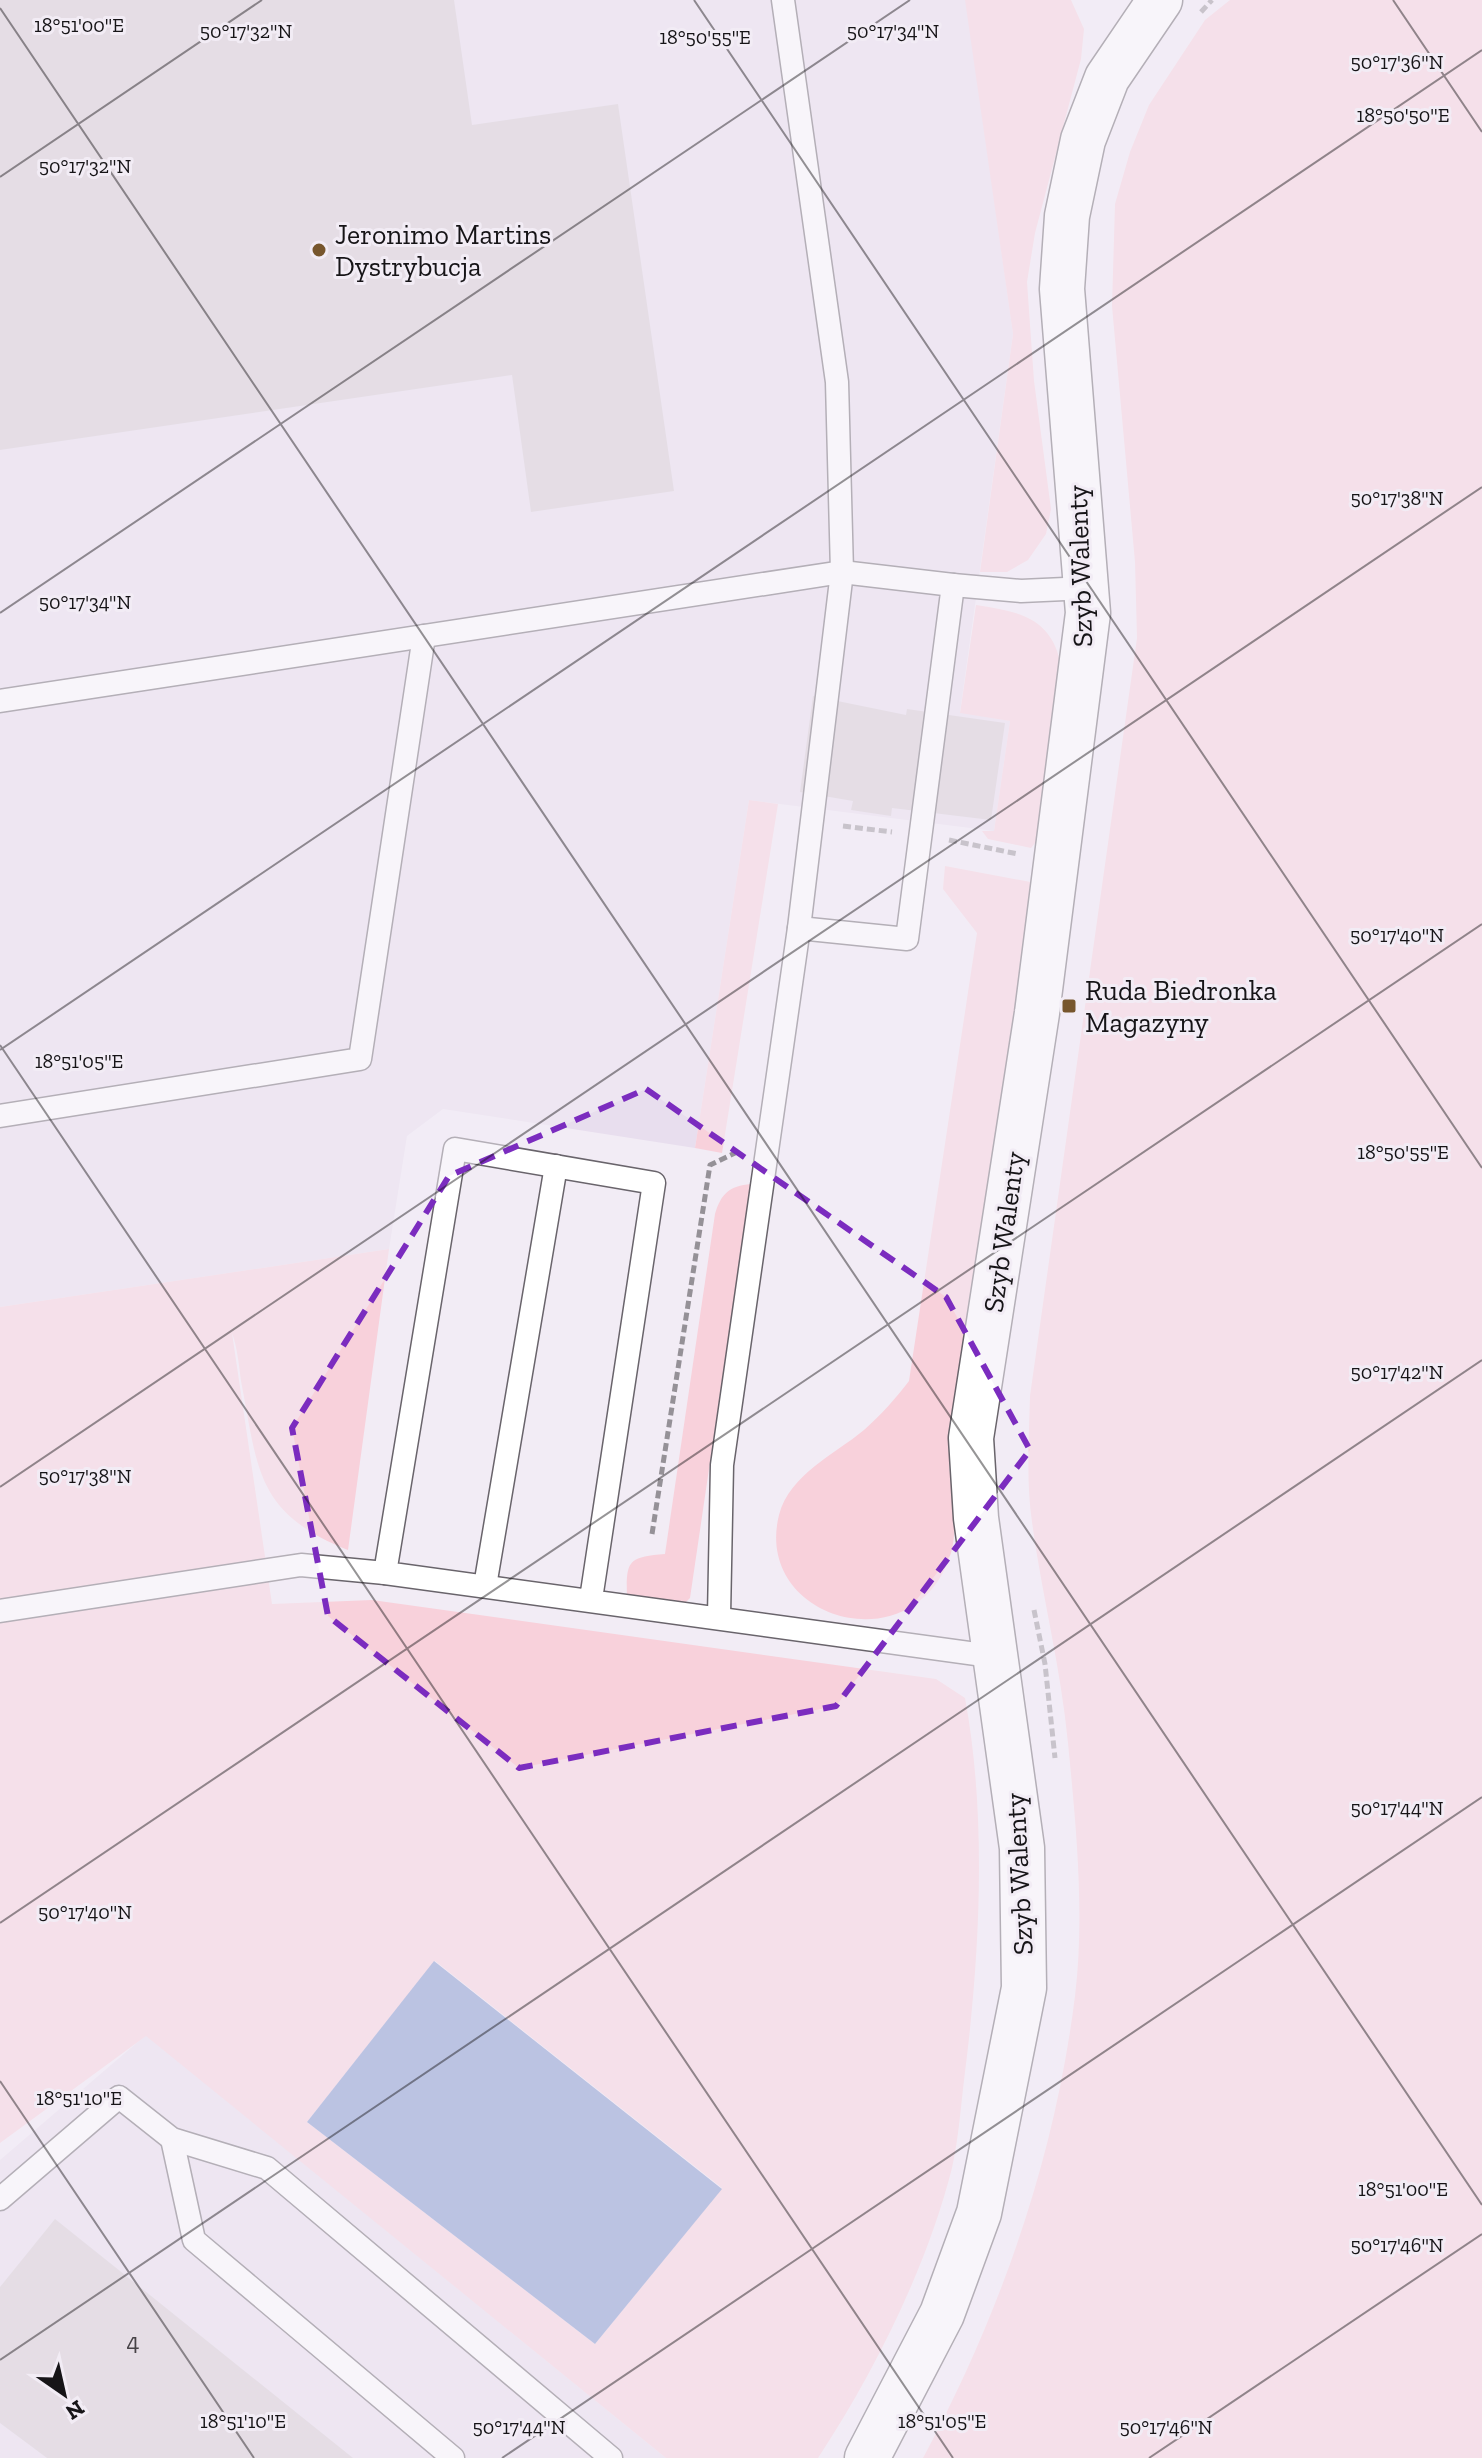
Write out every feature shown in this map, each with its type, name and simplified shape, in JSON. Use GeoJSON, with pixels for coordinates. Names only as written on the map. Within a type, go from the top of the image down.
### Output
{"type":"FeatureCollection","features":[{"type":"Feature","properties":{"kind":"street","name":"Szyb Walenty"},"geometry":{"type":"LineString","coordinates":[[867,2458],[942,2314],[979,2213],[1024,1988],[1022,1848],[998,1657],[976,1518],[971,1438],[1001,1264],[1080,698],[1088,613],[1062,289],[1067,216],[1083,140],[1107,78],[1161,7]]}},
{"type":"Feature","properties":{"kind":"lane"},"geometry":{"type":"LineString","coordinates":[[719,1616],[722,1465],[799,928],[842,572],[837,382],[783,0]]}},
{"type":"Feature","properties":{"kind":"lane"},"geometry":{"type":"LineString","coordinates":[[0,701],[842,572],[1021,591],[1087,588]]}},
{"type":"Feature","properties":{"kind":"lane"},"geometry":{"type":"LineString","coordinates":[[799,928],[907,939],[953,585]]}},
{"type":"Feature","properties":{"kind":"lane"},"geometry":{"type":"LineString","coordinates":[[0,1116],[360,1059],[424,636]]}},
{"type":"Feature","properties":{"kind":"lane"},"geometry":{"type":"LineString","coordinates":[[385,1573],[455,1149],[654,1183],[591,1599]]}},
{"type":"Feature","properties":{"kind":"lane"},"geometry":{"type":"LineString","coordinates":[[485,1586],[556,1166]]}},
{"type":"Feature","properties":{"kind":"lane"},"geometry":{"type":"LineString","coordinates":[[0,1611],[301,1565],[591,1599],[998,1657]]}},
{"type":"Feature","properties":{"kind":"lane"},"geometry":{"type":"LineString","coordinates":[[0,2199],[119,2097],[172,2139],[267,2168],[611,2458]]}},
{"type":"Feature","properties":{"kind":"lane"},"geometry":{"type":"LineString","coordinates":[[172,2139],[194,2240],[453,2458]]}},
{"type":"Feature","properties":{"kind":"path"},"geometry":{"type":"LineString","coordinates":[[1161,7],[1212,0]]}},
{"type":"Feature","properties":{"kind":"path"},"geometry":{"type":"LineString","coordinates":[[1033,1598],[1045,1664],[1056,1770]]}},
{"type":"Feature","properties":{"kind":"highlighted area"},"geometry":{"type":"Polygon","coordinates":[[[646,1089],[946,1297],[1030,1450],[836,1706],[519,1768],[328,1616],[292,1428],[449,1176],[646,1089]]]}},
{"type":"Feature","properties":{"kind":"shaded area","name":"Jeronimo Martins Dystrybucja"},"geometry":{"type":"Polygon","coordinates":[[[0,0],[966,0],[1013,334],[960,712],[1010,721],[994,831],[749,800],[695,1148],[443,1109],[407,1136],[389,1249],[0,1307],[0,0]]]}},
{"type":"Feature","properties":{"kind":"shaded area"},"geometry":{"type":"Polygon","coordinates":[[[965,0],[1071,0],[1084,29],[1081,59],[1035,233],[1027,282],[1034,381],[1051,509],[1046,534],[1028,560],[1007,572],[980,572],[1013,334],[965,0]]]}},
{"type":"Feature","properties":{"kind":"shaded area"},"geometry":{"type":"Polygon","coordinates":[[[1230,0],[1482,0],[1482,2458],[923,2458],[976,2348],[1020,2234],[1054,2116],[1075,1996],[1079,1902],[1074,1806],[1061,1687],[1032,1522],[1029,1491],[1030,1396],[1137,638],[1135,562],[1112,306],[1115,204],[1130,152],[1149,105],[1205,20],[1230,0]]]}},
{"type":"Feature","properties":{"kind":"shaded area"},"geometry":{"type":"Polygon","coordinates":[[[976,605],[1029,618],[1048,634],[1060,661],[1040,837],[1031,848],[988,839],[982,831],[994,831],[1010,721],[960,713],[976,605]]]}},
{"type":"Feature","properties":{"kind":"shaded area"},"geometry":{"type":"Polygon","coordinates":[[[749,800],[778,804],[722,1153],[695,1148],[749,800]]]}},
{"type":"Feature","properties":{"kind":"shaded area"},"geometry":{"type":"Polygon","coordinates":[[[945,866],[1041,884],[949,1462],[954,1537],[949,1559],[929,1592],[902,1611],[871,1619],[840,1616],[811,1603],[789,1581],[777,1551],[779,1515],[793,1488],[803,1477],[864,1430],[909,1381],[977,933],[943,889],[945,866]]]}},
{"type":"Feature","properties":{"kind":"shaded area"},"geometry":{"type":"Polygon","coordinates":[[[751,1184],[690,1598],[673,1615],[627,1599],[627,1576],[631,1563],[636,1560],[665,1554],[715,1214],[727,1192],[751,1184]]]}},
{"type":"Feature","properties":{"kind":"shaded area"},"geometry":{"type":"Polygon","coordinates":[[[389,1249],[348,1550],[317,1536],[294,1520],[266,1484],[252,1439],[232,1333],[272,1604],[372,1600],[936,1679],[965,1698],[976,1790],[979,1885],[970,2027],[952,2168],[928,2243],[897,2318],[859,2391],[818,2458],[666,2458],[146,2036],[0,2143],[0,1307],[389,1249]],[[435,1961],[307,2122],[595,2344],[722,2188],[435,1961]]]}},
{"type":"Feature","properties":{"kind":"shaded area"},"geometry":{"type":"Polygon","coordinates":[[[146,2035],[666,2458],[0,2458],[0,2160],[146,2035]]]}},
{"type":"Feature","properties":{"kind":"water"},"geometry":{"type":"Polygon","coordinates":[[[434,1961],[722,2189],[595,2344],[307,2122],[434,1961]]]}},
{"type":"Feature","properties":{"kind":"building","name":"Jeronimo Martins Dystrybucja"},"geometry":{"type":"Polygon","coordinates":[[[0,0],[454,0],[472,125],[618,104],[674,491],[531,512],[512,375],[0,450],[0,0]]]}},
{"type":"Feature","properties":{"kind":"building"},"geometry":{"type":"Polygon","coordinates":[[[813,696],[906,715],[907,709],[1005,723],[991,820],[892,808],[891,816],[851,810],[853,801],[800,792],[813,696]]]}},
{"type":"Feature","properties":{"kind":"building"},"geometry":{"type":"Polygon","coordinates":[[[55,2219],[353,2458],[47,2458],[0,2423],[0,2287],[55,2219]]]}},
{"type":"Feature","properties":{"kind":"place","name":"Jeronimo Martins Dystrybucja"},"geometry":{"type":"Point","coordinates":[319,250]}},
{"type":"Feature","properties":{"kind":"place","name":"Ruda Biedronka Magazyny"},"geometry":{"type":"Point","coordinates":[1069,1006]}}]}
